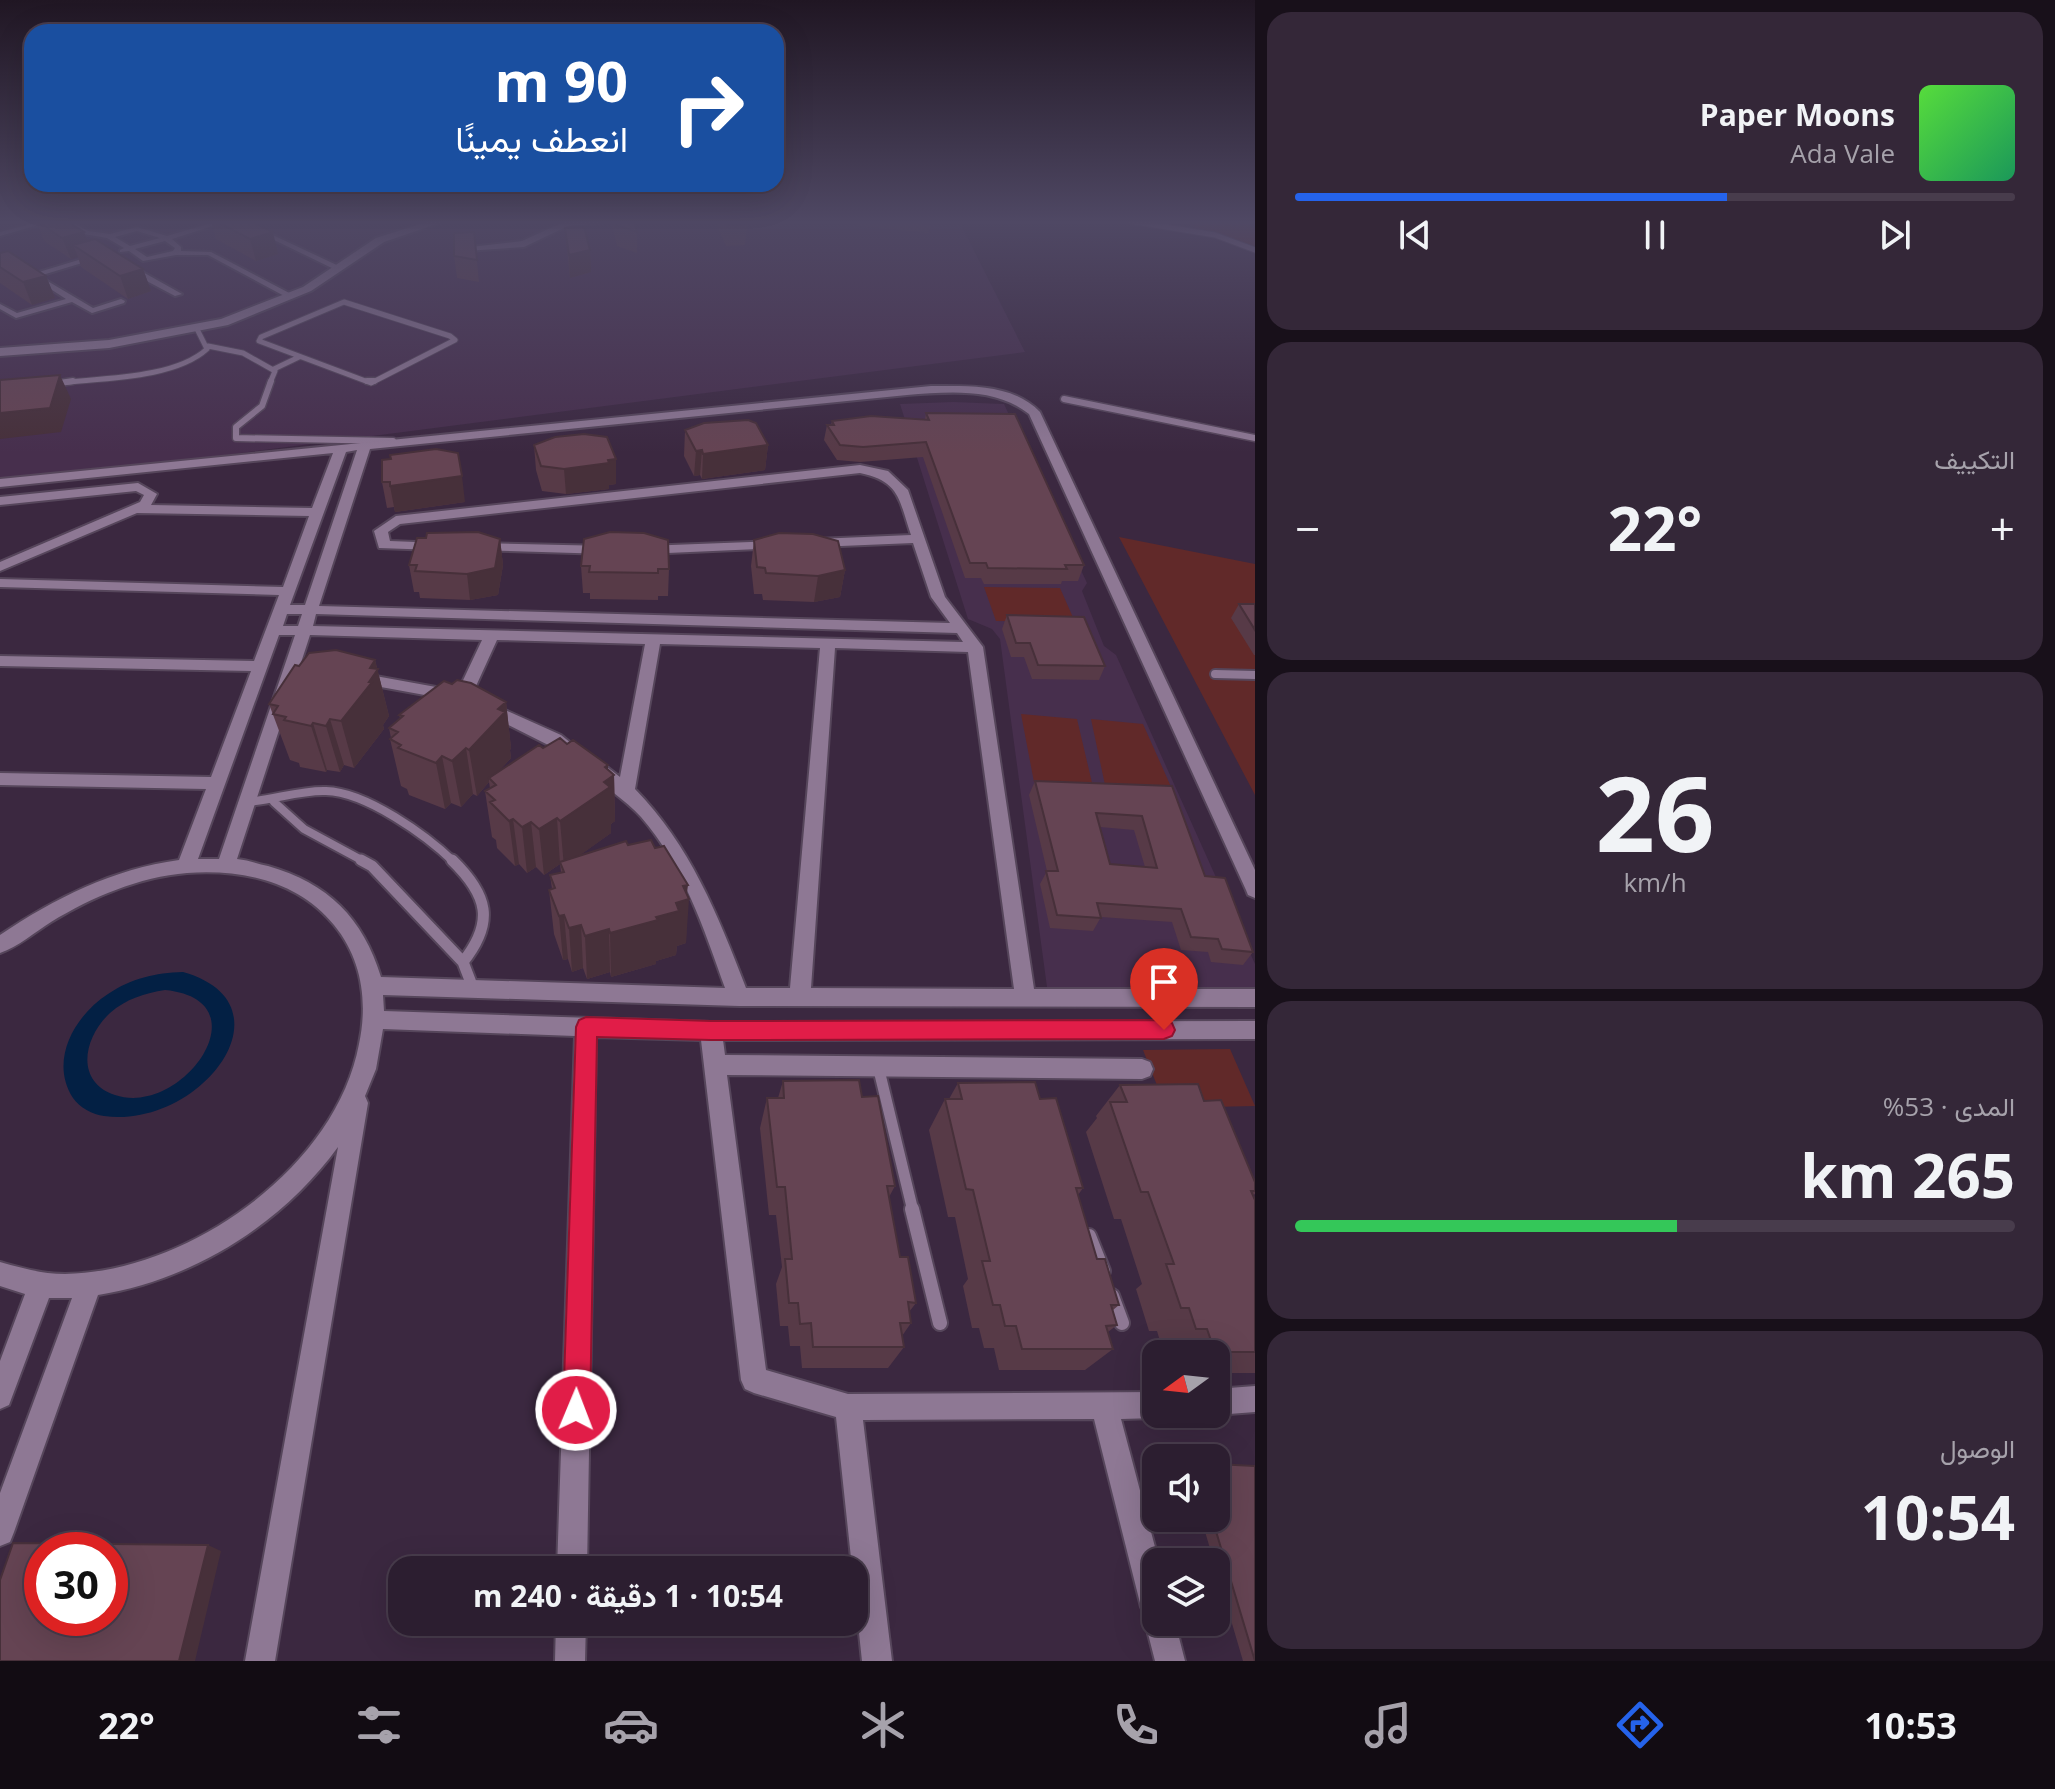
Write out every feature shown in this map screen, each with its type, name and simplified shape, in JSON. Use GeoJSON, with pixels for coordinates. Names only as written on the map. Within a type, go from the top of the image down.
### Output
{"type":"FeatureCollection","features":[{"type":"Feature","properties":{"kind":"street"},"geometry":{"type":"LineString","coordinates":[[0,306],[16,316],[73,299],[92,311],[121,301]]}},
{"type":"Feature","properties":{"kind":"street"},"geometry":{"type":"LineString","coordinates":[[0,352],[109,344],[197,329],[284,299]]}},
{"type":"Feature","properties":{"kind":"street"},"geometry":{"type":"LineString","coordinates":[[0,483],[868,395],[982,391],[1020,401],[1034,412],[1255,890]]}},
{"type":"Feature","properties":{"kind":"street"},"geometry":{"type":"LineString","coordinates":[[226,866],[247,802],[298,671],[306,630],[365,445]]}},
{"type":"Feature","properties":{"kind":"street"},"geometry":{"type":"LineString","coordinates":[[186,866],[341,448]]}},
{"type":"Feature","properties":{"kind":"street"},"geometry":{"type":"LineString","coordinates":[[445,547],[384,545],[381,531],[396,520],[860,469],[884,474],[902,490],[938,597],[975,647],[1025,997]]}},
{"type":"Feature","properties":{"kind":"street"},"geometry":{"type":"LineString","coordinates":[[330,480],[354,479]]}},
{"type":"Feature","properties":{"kind":"street"},"geometry":{"type":"LineString","coordinates":[[0,501],[127,488],[146,489],[150,499],[135,509],[0,567]]}},
{"type":"Feature","properties":{"kind":"street"},"geometry":{"type":"LineString","coordinates":[[135,509],[318,512]]}},
{"type":"Feature","properties":{"kind":"street"},"geometry":{"type":"LineString","coordinates":[[460,547],[657,551],[917,539]]}},
{"type":"Feature","properties":{"kind":"street"},"geometry":{"type":"LineString","coordinates":[[0,557],[31,554]]}},
{"type":"Feature","properties":{"kind":"street"},"geometry":{"type":"LineString","coordinates":[[0,583],[289,591]]}},
{"type":"Feature","properties":{"kind":"street"},"geometry":{"type":"LineString","coordinates":[[282,609],[960,628]]}},
{"type":"Feature","properties":{"kind":"street"},"geometry":{"type":"LineString","coordinates":[[779,621],[779,643]]}},
{"type":"Feature","properties":{"kind":"street"},"geometry":{"type":"LineString","coordinates":[[275,630],[975,647]]}},
{"type":"Feature","properties":{"kind":"street"},"geometry":{"type":"LineString","coordinates":[[463,697],[492,635]]}},
{"type":"Feature","properties":{"kind":"street"},"geometry":{"type":"LineString","coordinates":[[627,788],[653,640]]}},
{"type":"Feature","properties":{"kind":"street"},"geometry":{"type":"LineString","coordinates":[[800,996],[828,644]]}},
{"type":"Feature","properties":{"kind":"street"},"geometry":{"type":"LineString","coordinates":[[0,661],[261,666]]}},
{"type":"Feature","properties":{"kind":"street"},"geometry":{"type":"LineString","coordinates":[[335,675],[463,697],[555,739],[627,788],[680,856],[700,893],[739,997]]}},
{"type":"Feature","properties":{"kind":"street"},"geometry":{"type":"LineString","coordinates":[[0,779],[217,783]]}},
{"type":"Feature","properties":{"kind":"street"},"geometry":{"type":"LineString","coordinates":[[0,945],[54,907],[120,879],[186,866],[226,866],[269,873],[308,889],[339,914],[363,946],[375,986],[377,1020],[358,1092],[260,1661]]}},
{"type":"Feature","properties":{"kind":"street"},"geometry":{"type":"LineString","coordinates":[[375,986],[739,997],[1250,998],[1255,1021]]}},
{"type":"Feature","properties":{"kind":"street"},"geometry":{"type":"LineString","coordinates":[[377,1020],[711,1031],[1255,1030]]}},
{"type":"Feature","properties":{"kind":"street"},"geometry":{"type":"LineString","coordinates":[[572,1556],[586,1027]]}},
{"type":"Feature","properties":{"kind":"street"},"geometry":{"type":"LineString","coordinates":[[711,1031],[754,1380],[848,1407],[1142,1406]]}},
{"type":"Feature","properties":{"kind":"street"},"geometry":{"type":"LineString","coordinates":[[715,1065],[878,1066],[1029,1075],[1142,1069]]}},
{"type":"Feature","properties":{"kind":"street"},"geometry":{"type":"LineString","coordinates":[[0,1274],[41,1285],[90,1284],[178,1261],[259,1215],[323,1153],[358,1092]]}},
{"type":"Feature","properties":{"kind":"street"},"geometry":{"type":"LineString","coordinates":[[0,1532],[90,1284]]}},
{"type":"Feature","properties":{"kind":"street"},"geometry":{"type":"LineString","coordinates":[[0,1396],[41,1285]]}},
{"type":"Feature","properties":{"kind":"street"},"geometry":{"type":"LineString","coordinates":[[1230,1401],[1255,1399]]}},
{"type":"Feature","properties":{"kind":"street"},"geometry":{"type":"LineString","coordinates":[[848,1407],[877,1661]]}},
{"type":"Feature","properties":{"kind":"street"},"geometry":{"type":"LineString","coordinates":[[1105,1408],[1142,1552]]}},
{"type":"Feature","properties":{"kind":"street"},"geometry":{"type":"LineString","coordinates":[[570,1661],[571,1636]]}},
{"type":"Feature","properties":{"kind":"street"},"geometry":{"type":"LineString","coordinates":[[1164,1636],[1170,1661]]}},
{"type":"Feature","properties":{"kind":"lane"},"geometry":{"type":"LineString","coordinates":[[299,357],[259,340],[341,303],[455,340],[375,383],[299,357],[274,369],[262,406],[236,427],[236,438],[404,441]]}},
{"type":"Feature","properties":{"kind":"lane"},"geometry":{"type":"LineString","coordinates":[[197,329],[208,346],[230,349],[274,369]]}},
{"type":"Feature","properties":{"kind":"lane"},"geometry":{"type":"LineString","coordinates":[[44,385],[168,369],[196,359],[208,346]]}},
{"type":"Feature","properties":{"kind":"lane"},"geometry":{"type":"LineString","coordinates":[[1064,399],[1255,438]]}},
{"type":"Feature","properties":{"kind":"lane"},"geometry":{"type":"LineString","coordinates":[[1215,674],[1255,675]]}},
{"type":"Feature","properties":{"kind":"lane"},"geometry":{"type":"LineString","coordinates":[[247,802],[274,802],[299,794],[341,792],[405,823],[451,857],[478,890],[487,930],[478,949],[463,962]]}},
{"type":"Feature","properties":{"kind":"lane"},"geometry":{"type":"LineString","coordinates":[[274,802],[304,829],[372,866],[463,962],[473,988]]}},
{"type":"Feature","properties":{"kind":"lane"},"geometry":{"type":"LineString","coordinates":[[878,1066],[940,1323]]}},
{"type":"Feature","properties":{"kind":"lane"},"geometry":{"type":"LineString","coordinates":[[1085,1224],[1122,1323]]}},
{"type":"Feature","properties":{"kind":"shaded area"},"geometry":{"type":"Polygon","coordinates":[[[0,299],[998,299],[1025,352],[0,484],[0,299]]]}},
{"type":"Feature","properties":{"kind":"shaded area"},"geometry":{"type":"Polygon","coordinates":[[[900,404],[1004,404],[1087,583],[1082,591],[1104,646],[1116,655],[1255,964],[1255,991],[1047,987],[1000,639],[992,629],[968,619],[900,404]]]}},
{"type":"Feature","properties":{"kind":"shaded area"},"geometry":{"type":"Polygon","coordinates":[[[1119,537],[1255,564],[1255,795],[1119,537]]]}},
{"type":"Feature","properties":{"kind":"shaded area"},"geometry":{"type":"Polygon","coordinates":[[[984,587],[1060,588],[1075,622],[996,621],[984,587]]]}},
{"type":"Feature","properties":{"kind":"shaded area"},"geometry":{"type":"Polygon","coordinates":[[[1021,714],[1077,719],[1093,787],[1034,782],[1021,714]]]}},
{"type":"Feature","properties":{"kind":"shaded area"},"geometry":{"type":"Polygon","coordinates":[[[1091,719],[1143,724],[1172,789],[1105,785],[1091,719]]]}},
{"type":"Feature","properties":{"kind":"shaded area"},"geometry":{"type":"Polygon","coordinates":[[[1230,1049],[1255,1106],[1166,1108],[1143,1050],[1230,1049]]]}},
{"type":"Feature","properties":{"kind":"water"},"geometry":{"type":"Polygon","coordinates":[[[183,972],[216,988],[232,1010],[233,1035],[222,1061],[201,1085],[173,1103],[140,1115],[104,1116],[83,1107],[73,1098],[66,1084],[64,1069],[69,1040],[85,1014],[108,994],[126,984],[153,975],[183,972]],[[158,991],[129,1000],[110,1013],[94,1035],[87,1058],[89,1070],[102,1089],[115,1095],[141,1098],[165,1090],[187,1075],[203,1055],[211,1034],[209,1014],[195,998],[158,991]]]}},
{"type":"Feature","properties":{"kind":"building"},"geometry":{"type":"Polygon","coordinates":[[[60,375],[50,408],[0,413],[0,380],[60,375]]]}},
{"type":"Feature","properties":{"kind":"building"},"geometry":{"type":"Polygon","coordinates":[[[926,413],[1015,414],[1084,565],[1065,565],[1067,569],[988,568],[986,563],[970,563],[926,442],[863,447],[840,445],[827,425],[834,425],[832,421],[871,416],[929,420],[926,413]]]}},
{"type":"Feature","properties":{"kind":"building"},"geometry":{"type":"Polygon","coordinates":[[[748,420],[756,423],[768,445],[703,454],[702,450],[696,451],[685,430],[704,423],[748,420]]]}},
{"type":"Feature","properties":{"kind":"building"},"geometry":{"type":"Polygon","coordinates":[[[584,434],[607,437],[616,459],[608,460],[609,463],[564,469],[541,466],[534,445],[555,437],[584,434]]]}},
{"type":"Feature","properties":{"kind":"building"},"geometry":{"type":"Polygon","coordinates":[[[436,449],[458,453],[462,476],[390,486],[390,482],[382,482],[382,460],[391,459],[390,455],[436,449]]]}},
{"type":"Feature","properties":{"kind":"building"},"geometry":{"type":"Polygon","coordinates":[[[478,532],[500,539],[495,568],[467,574],[415,571],[417,565],[409,565],[417,538],[426,538],[427,533],[478,532]]]}},
{"type":"Feature","properties":{"kind":"building"},"geometry":{"type":"Polygon","coordinates":[[[610,532],[644,533],[668,540],[669,569],[658,569],[658,573],[589,572],[590,566],[581,566],[584,539],[610,532]]]}},
{"type":"Feature","properties":{"kind":"building"},"geometry":{"type":"Polygon","coordinates":[[[779,533],[813,534],[838,541],[845,570],[818,576],[766,573],[765,568],[757,567],[754,540],[779,533]]]}},
{"type":"Feature","properties":{"kind":"building"},"geometry":{"type":"Polygon","coordinates":[[[1239,604],[1255,604],[1255,630],[1239,604]]]}},
{"type":"Feature","properties":{"kind":"building"},"geometry":{"type":"Polygon","coordinates":[[[1007,615],[1084,617],[1105,666],[1038,665],[1030,643],[1016,643],[1007,615]]]}},
{"type":"Feature","properties":{"kind":"building"},"geometry":{"type":"Polygon","coordinates":[[[336,650],[375,660],[370,668],[378,669],[369,682],[372,682],[341,721],[330,719],[326,726],[313,723],[311,726],[284,720],[286,717],[273,714],[278,706],[269,704],[295,665],[299,666],[309,653],[336,650]]]}},
{"type":"Feature","properties":{"kind":"building"},"geometry":{"type":"Polygon","coordinates":[[[457,680],[471,683],[506,702],[498,709],[505,712],[469,750],[466,748],[452,761],[442,756],[436,763],[398,748],[401,745],[390,739],[398,732],[389,728],[403,716],[399,715],[444,681],[452,684],[457,680]]]}},
{"type":"Feature","properties":{"kind":"building"},"geometry":{"type":"Polygon","coordinates":[[[560,738],[567,744],[573,740],[608,765],[605,767],[614,775],[604,782],[610,787],[560,821],[557,818],[539,829],[531,822],[522,827],[513,819],[509,821],[490,802],[495,800],[485,791],[496,785],[489,778],[539,745],[543,748],[560,738]]]}},
{"type":"Feature","properties":{"kind":"building"},"geometry":{"type":"Polygon","coordinates":[[[1035,781],[1172,786],[1205,876],[1225,878],[1253,952],[1222,949],[1218,939],[1191,937],[1181,909],[1097,903],[1101,918],[1057,915],[1046,871],[1058,871],[1035,781]],[[1096,813],[1110,864],[1157,868],[1142,816],[1096,813]]]}},
{"type":"Feature","properties":{"kind":"building"},"geometry":{"type":"Polygon","coordinates":[[[651,840],[655,848],[664,846],[688,885],[683,886],[689,899],[676,903],[679,911],[610,933],[609,929],[585,936],[581,925],[569,928],[564,915],[559,916],[549,890],[555,888],[550,875],[564,872],[560,862],[626,841],[628,845],[651,840]]]}},
{"type":"Feature","properties":{"kind":"building"},"geometry":{"type":"Polygon","coordinates":[[[859,1080],[862,1097],[878,1096],[895,1186],[887,1186],[900,1257],[908,1257],[916,1303],[908,1302],[911,1323],[900,1323],[904,1347],[813,1347],[811,1323],[800,1324],[798,1303],[789,1303],[785,1259],[792,1259],[785,1187],[777,1187],[767,1098],[784,1098],[783,1081],[859,1080]]]}},
{"type":"Feature","properties":{"kind":"building"},"geometry":{"type":"Polygon","coordinates":[[[1035,1082],[1040,1099],[1056,1098],[1083,1188],[1076,1188],[1097,1259],[1105,1259],[1119,1305],[1111,1305],[1117,1325],[1106,1326],[1113,1349],[1022,1349],[1016,1326],[1005,1326],[1000,1305],[993,1305],[982,1261],[990,1261],[973,1190],[966,1189],[945,1099],[962,1099],[958,1083],[1035,1082]]]}},
{"type":"Feature","properties":{"kind":"building"},"geometry":{"type":"Polygon","coordinates":[[[1198,1084],[1204,1101],[1221,1100],[1255,1182],[1255,1191],[1251,1191],[1255,1200],[1255,1352],[1230,1352],[1230,1340],[1211,1340],[1207,1329],[1196,1329],[1189,1308],[1181,1308],[1166,1264],[1174,1264],[1148,1192],[1141,1192],[1110,1102],[1127,1102],[1120,1085],[1198,1084]]]}},
{"type":"Feature","properties":{"kind":"building"},"geometry":{"type":"Polygon","coordinates":[[[1230,1465],[1255,1466],[1255,1661],[1230,1578],[1230,1548],[1221,1548],[1216,1532],[1230,1532],[1230,1465]]]}},
{"type":"Feature","properties":{"kind":"building"},"geometry":{"type":"Polygon","coordinates":[[[13,1543],[24,1543],[24,1636],[128,1636],[128,1544],[208,1545],[179,1661],[0,1661],[0,1580],[13,1543]]]}},
{"type":"Feature","properties":{"kind":"route"},"geometry":{"type":"LineString","coordinates":[[576,1410],[586,1027],[711,1031],[1164,1030]]}}]}
